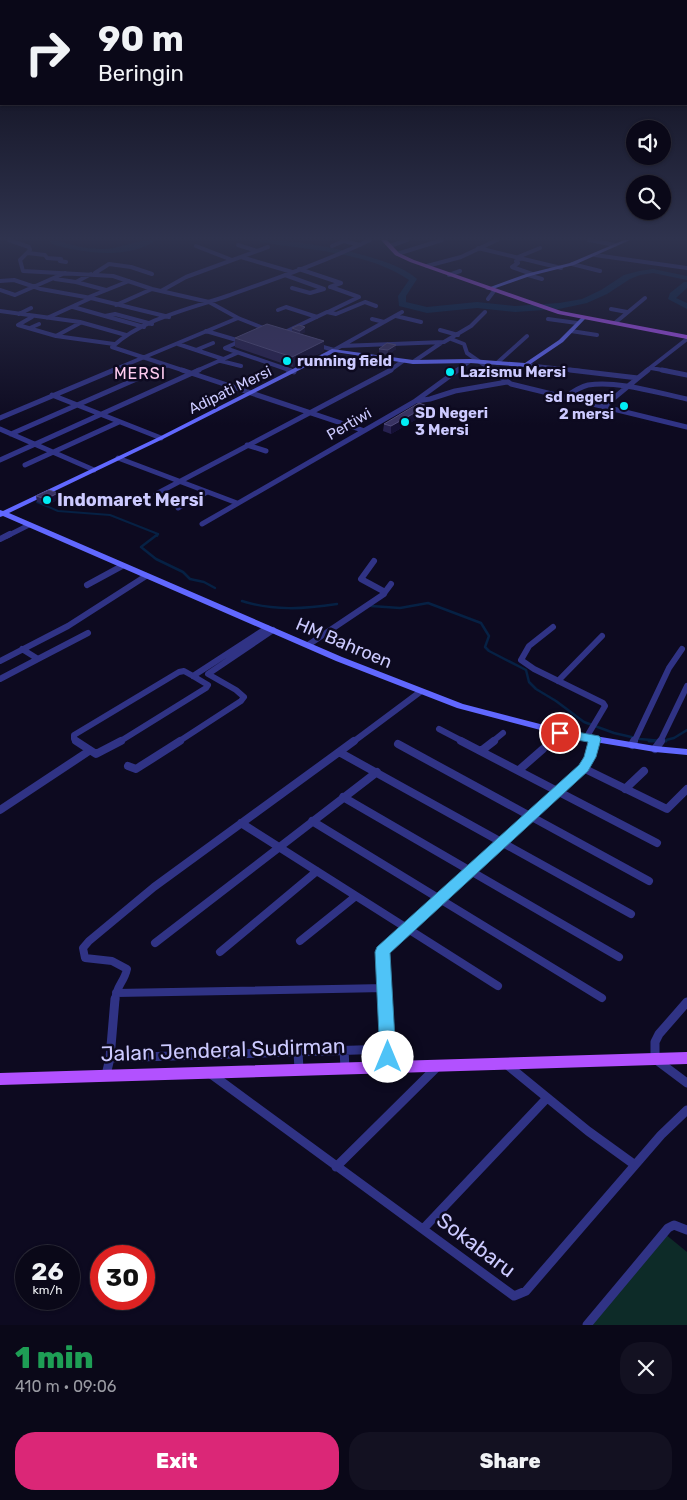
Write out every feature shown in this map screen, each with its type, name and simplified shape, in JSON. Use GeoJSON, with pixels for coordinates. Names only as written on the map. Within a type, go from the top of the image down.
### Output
{"type":"FeatureCollection","features":[{"type":"Feature","properties":{"kind":"main road"},"geometry":{"type":"LineString","coordinates":[[526,302],[580,321],[616,322],[687,338]]}},
{"type":"Feature","properties":{"kind":"main road","name":"Jalan Jenderal Sudirman"},"geometry":{"type":"LineString","coordinates":[[0,1079],[504,1062],[687,1058]]}},
{"type":"Feature","properties":{"kind":"street"},"geometry":{"type":"LineString","coordinates":[[46,318],[82,302]]}},
{"type":"Feature","properties":{"kind":"street"},"geometry":{"type":"LineString","coordinates":[[104,302],[169,317]]}},
{"type":"Feature","properties":{"kind":"street"},"geometry":{"type":"LineString","coordinates":[[116,305],[123,302]]}},
{"type":"Feature","properties":{"kind":"street"},"geometry":{"type":"LineString","coordinates":[[203,302],[235,319],[290,337]]}},
{"type":"Feature","properties":{"kind":"street"},"geometry":{"type":"LineString","coordinates":[[33,317],[18,325],[56,336],[114,344],[126,335],[144,327],[210,302]]}},
{"type":"Feature","properties":{"kind":"street"},"geometry":{"type":"LineString","coordinates":[[282,334],[349,302]]}},
{"type":"Feature","properties":{"kind":"street"},"geometry":{"type":"LineString","coordinates":[[328,312],[336,314],[365,302],[376,306]]}},
{"type":"Feature","properties":{"kind":"street"},"geometry":{"type":"LineString","coordinates":[[616,322],[640,302]]}},
{"type":"Feature","properties":{"kind":"street"},"geometry":{"type":"LineString","coordinates":[[73,307],[144,327]]}},
{"type":"Feature","properties":{"kind":"street"},"geometry":{"type":"LineString","coordinates":[[278,310],[286,307],[317,317]]}},
{"type":"Feature","properties":{"kind":"street"},"geometry":{"type":"LineString","coordinates":[[19,314],[30,308]]}},
{"type":"Feature","properties":{"kind":"street"},"geometry":{"type":"LineString","coordinates":[[610,309],[627,312]]}},
{"type":"Feature","properties":{"kind":"street"},"geometry":{"type":"LineString","coordinates":[[0,310],[33,317],[110,328],[126,335]]}},
{"type":"Feature","properties":{"kind":"street"},"geometry":{"type":"LineString","coordinates":[[333,350],[402,312]]}},
{"type":"Feature","properties":{"kind":"street"},"geometry":{"type":"LineString","coordinates":[[413,362],[476,323],[485,312]]}},
{"type":"Feature","properties":{"kind":"street"},"geometry":{"type":"LineString","coordinates":[[56,336],[83,323],[115,314],[152,324]]}},
{"type":"Feature","properties":{"kind":"street"},"geometry":{"type":"LineString","coordinates":[[396,316],[421,322]]}},
{"type":"Feature","properties":{"kind":"street"},"geometry":{"type":"LineString","coordinates":[[0,418],[235,319]]}},
{"type":"Feature","properties":{"kind":"street"},"geometry":{"type":"LineString","coordinates":[[372,319],[384,322]]}},
{"type":"Feature","properties":{"kind":"street"},"geometry":{"type":"LineString","coordinates":[[548,319],[580,321]]}},
{"type":"Feature","properties":{"kind":"street"},"geometry":{"type":"LineString","coordinates":[[526,365],[546,352],[580,321]]}},
{"type":"Feature","properties":{"kind":"street"},"geometry":{"type":"LineString","coordinates":[[30,328],[40,324]]}},
{"type":"Feature","properties":{"kind":"street"},"geometry":{"type":"LineString","coordinates":[[255,334],[265,330]]}},
{"type":"Feature","properties":{"kind":"street"},"geometry":{"type":"LineString","coordinates":[[440,330],[458,335]]}},
{"type":"Feature","properties":{"kind":"street"},"geometry":{"type":"LineString","coordinates":[[206,331],[240,341]]}},
{"type":"Feature","properties":{"kind":"street"},"geometry":{"type":"LineString","coordinates":[[570,331],[597,335]]}},
{"type":"Feature","properties":{"kind":"street"},"geometry":{"type":"LineString","coordinates":[[497,362],[527,336]]}},
{"type":"Feature","properties":{"kind":"street"},"geometry":{"type":"LineString","coordinates":[[248,337],[224,348],[294,372]]}},
{"type":"Feature","properties":{"kind":"street"},"geometry":{"type":"LineString","coordinates":[[603,407],[687,338]]}},
{"type":"Feature","properties":{"kind":"street"},"geometry":{"type":"LineString","coordinates":[[451,339],[464,344],[467,353],[507,382],[564,398],[687,427]]}},
{"type":"Feature","properties":{"kind":"street"},"geometry":{"type":"LineString","coordinates":[[308,342],[333,350],[401,363],[468,363],[483,365],[497,362],[638,378]]}},
{"type":"Feature","properties":{"kind":"street"},"geometry":{"type":"LineString","coordinates":[[333,350],[444,342]]}},
{"type":"Feature","properties":{"kind":"street"},"geometry":{"type":"LineString","coordinates":[[196,350],[213,343]]}},
{"type":"Feature","properties":{"kind":"street"},"geometry":{"type":"LineString","coordinates":[[114,344],[113,348],[362,430]]}},
{"type":"Feature","properties":{"kind":"street"},"geometry":{"type":"LineString","coordinates":[[178,344],[241,366]]}},
{"type":"Feature","properties":{"kind":"street"},"geometry":{"type":"LineString","coordinates":[[678,346],[687,348]]}},
{"type":"Feature","properties":{"kind":"street","name":"Adipati Mersi"},"geometry":{"type":"LineString","coordinates":[[1,514],[251,394],[333,350]]}},
{"type":"Feature","properties":{"kind":"street"},"geometry":{"type":"LineString","coordinates":[[0,460],[237,353]]}},
{"type":"Feature","properties":{"kind":"street"},"geometry":{"type":"LineString","coordinates":[[156,494],[401,363]]}},
{"type":"Feature","properties":{"kind":"street","name":"Pertiwi"},"geometry":{"type":"LineString","coordinates":[[202,524],[362,430],[414,402],[468,363]]}},
{"type":"Feature","properties":{"kind":"street"},"geometry":{"type":"LineString","coordinates":[[11,434],[166,366]]}},
{"type":"Feature","properties":{"kind":"street"},"geometry":{"type":"LineString","coordinates":[[651,368],[687,375]]}},
{"type":"Feature","properties":{"kind":"street"},"geometry":{"type":"LineString","coordinates":[[414,402],[455,391],[507,382]]}},
{"type":"Feature","properties":{"kind":"street"},"geometry":{"type":"LineString","coordinates":[[564,398],[588,385],[628,388],[687,399]]}},
{"type":"Feature","properties":{"kind":"street"},"geometry":{"type":"LineString","coordinates":[[52,395],[161,438]]}},
{"type":"Feature","properties":{"kind":"street"},"geometry":{"type":"LineString","coordinates":[[25,465],[119,422]]}},
{"type":"Feature","properties":{"kind":"street"},"geometry":{"type":"LineString","coordinates":[[0,429],[94,470]]}},
{"type":"Feature","properties":{"kind":"street"},"geometry":{"type":"LineString","coordinates":[[247,445],[266,452]]}},
{"type":"Feature","properties":{"kind":"street"},"geometry":{"type":"LineString","coordinates":[[118,458],[237,504]]}},
{"type":"Feature","properties":{"kind":"street"},"geometry":{"type":"LineString","coordinates":[[178,508],[207,492]]}},
{"type":"Feature","properties":{"kind":"street","name":"HM Bahroen"},"geometry":{"type":"LineString","coordinates":[[1,514],[420,692],[460,706],[590,737],[687,752]]}},
{"type":"Feature","properties":{"kind":"street"},"geometry":{"type":"LineString","coordinates":[[0,539],[29,525]]}},
{"type":"Feature","properties":{"kind":"street"},"geometry":{"type":"LineString","coordinates":[[374,561],[361,579],[385,592]]}},
{"type":"Feature","properties":{"kind":"street"},"geometry":{"type":"LineString","coordinates":[[87,585],[122,566]]}},
{"type":"Feature","properties":{"kind":"street"},"geometry":{"type":"LineString","coordinates":[[0,661],[68,626],[146,576]]}},
{"type":"Feature","properties":{"kind":"street"},"geometry":{"type":"LineString","coordinates":[[308,645],[385,592],[391,584]]}},
{"type":"Feature","properties":{"kind":"street"},"geometry":{"type":"LineString","coordinates":[[387,1067],[388,1049],[385,988],[381,964],[382,952],[559,791],[583,768],[590,757],[590,737],[605,706],[603,702],[520,660],[526,650],[553,627]]}},
{"type":"Feature","properties":{"kind":"street"},"geometry":{"type":"LineString","coordinates":[[193,676],[270,629]]}},
{"type":"Feature","properties":{"kind":"street"},"geometry":{"type":"LineString","coordinates":[[128,766],[136,769],[241,701],[244,697],[236,690],[208,674],[270,629]]}},
{"type":"Feature","properties":{"kind":"street"},"geometry":{"type":"LineString","coordinates":[[0,679],[88,633]]}},
{"type":"Feature","properties":{"kind":"street"},"geometry":{"type":"LineString","coordinates":[[558,680],[602,636]]}},
{"type":"Feature","properties":{"kind":"street"},"geometry":{"type":"LineString","coordinates":[[633,743],[670,668],[682,649]]}},
{"type":"Feature","properties":{"kind":"street"},"geometry":{"type":"LineString","coordinates":[[22,650],[38,659]]}},
{"type":"Feature","properties":{"kind":"street"},"geometry":{"type":"LineString","coordinates":[[184,671],[193,676],[208,686],[112,746],[96,754],[75,741],[74,735],[179,672],[184,671]]}},
{"type":"Feature","properties":{"kind":"street"},"geometry":{"type":"LineString","coordinates":[[656,747],[664,736],[687,686]]}},
{"type":"Feature","properties":{"kind":"street"},"geometry":{"type":"LineString","coordinates":[[106,1075],[110,1058],[116,989],[127,973],[126,969],[119,962],[85,958],[83,948],[154,887],[420,692]]}},
{"type":"Feature","properties":{"kind":"street"},"geometry":{"type":"LineString","coordinates":[[439,729],[658,843]]}},
{"type":"Feature","properties":{"kind":"street"},"geometry":{"type":"LineString","coordinates":[[481,751],[503,733]]}},
{"type":"Feature","properties":{"kind":"street"},"geometry":{"type":"LineString","coordinates":[[398,744],[649,881]]}},
{"type":"Feature","properties":{"kind":"street"},"geometry":{"type":"LineString","coordinates":[[519,770],[543,749]]}},
{"type":"Feature","properties":{"kind":"street"},"geometry":{"type":"LineString","coordinates":[[0,810],[89,751]]}},
{"type":"Feature","properties":{"kind":"street"},"geometry":{"type":"LineString","coordinates":[[339,752],[630,914]]}},
{"type":"Feature","properties":{"kind":"street"},"geometry":{"type":"LineString","coordinates":[[583,768],[668,809],[687,790]]}},
{"type":"Feature","properties":{"kind":"street"},"geometry":{"type":"LineString","coordinates":[[625,789],[644,771]]}},
{"type":"Feature","properties":{"kind":"street"},"geometry":{"type":"LineString","coordinates":[[155,943],[377,772]]}},
{"type":"Feature","properties":{"kind":"street"},"geometry":{"type":"LineString","coordinates":[[343,797],[619,957]]}},
{"type":"Feature","properties":{"kind":"street"},"geometry":{"type":"LineString","coordinates":[[312,821],[602,998]]}},
{"type":"Feature","properties":{"kind":"street"},"geometry":{"type":"LineString","coordinates":[[241,823],[498,986]]}},
{"type":"Feature","properties":{"kind":"street"},"geometry":{"type":"LineString","coordinates":[[220,952],[317,871]]}},
{"type":"Feature","properties":{"kind":"street"},"geometry":{"type":"LineString","coordinates":[[300,941],[356,896]]}},
{"type":"Feature","properties":{"kind":"street"},"geometry":{"type":"LineString","coordinates":[[116,994],[385,988]]}},
{"type":"Feature","properties":{"kind":"street"},"geometry":{"type":"LineString","coordinates":[[687,1002],[655,1042],[654,1059],[687,1083]]}},
{"type":"Feature","properties":{"kind":"street"},"geometry":{"type":"LineString","coordinates":[[110,1058],[388,1049]]}},
{"type":"Feature","properties":{"kind":"street"},"geometry":{"type":"LineString","coordinates":[[344,1050],[345,1068]]}},
{"type":"Feature","properties":{"kind":"street"},"geometry":{"type":"LineString","coordinates":[[298,1052],[299,1069]]}},
{"type":"Feature","properties":{"kind":"street"},"geometry":{"type":"LineString","coordinates":[[504,1062],[588,1131],[635,1165]]}},
{"type":"Feature","properties":{"kind":"street"},"geometry":{"type":"LineString","coordinates":[[336,1167],[440,1065]]}},
{"type":"Feature","properties":{"kind":"street","name":"Sokabaru"},"geometry":{"type":"LineString","coordinates":[[210,1073],[514,1296],[526,1291],[661,1135],[687,1110]]}},
{"type":"Feature","properties":{"kind":"street"},"geometry":{"type":"LineString","coordinates":[[423,1228],[547,1098]]}},
{"type":"Feature","properties":{"kind":"street"},"geometry":{"type":"LineString","coordinates":[[587,1325],[668,1228],[674,1224],[687,1230]]}},
{"type":"Feature","properties":{"kind":"green space"},"geometry":{"type":"Polygon","coordinates":[[[665,1234],[687,1252],[687,1325],[590,1325],[665,1234]]]}},
{"type":"Feature","properties":{"kind":"building"},"geometry":{"type":"Polygon","coordinates":[[[267,324],[324,341],[292,357],[235,338],[267,324]]]}},
{"type":"Feature","properties":{"kind":"building"},"geometry":{"type":"Polygon","coordinates":[[[299,325],[305,327],[300,331],[292,328],[299,325]]]}},
{"type":"Feature","properties":{"kind":"building"},"geometry":{"type":"Polygon","coordinates":[[[387,343],[396,345],[388,350],[379,349],[387,343]]]}},
{"type":"Feature","properties":{"kind":"building"},"geometry":{"type":"Polygon","coordinates":[[[419,403],[427,406],[391,426],[384,424],[419,403]]]}},
{"type":"Feature","properties":{"kind":"building"},"geometry":{"type":"Polygon","coordinates":[[[49,490],[58,493],[46,499],[36,496],[49,490]]]}},
{"type":"Feature","properties":{"kind":"waterway"},"geometry":{"type":"LineString","coordinates":[[402,302],[402,304],[427,310],[477,305],[515,309],[559,306],[580,302]]}},
{"type":"Feature","properties":{"kind":"waterway"},"geometry":{"type":"LineString","coordinates":[[678,302],[687,306]]}},
{"type":"Feature","properties":{"kind":"waterway"},"geometry":{"type":"LineString","coordinates":[[37,502],[58,511],[110,515],[158,534]]}},
{"type":"Feature","properties":{"kind":"waterway"},"geometry":{"type":"LineString","coordinates":[[158,534],[141,547],[156,559],[183,572],[190,579],[204,582],[215,588]]}},
{"type":"Feature","properties":{"kind":"waterway"},"geometry":{"type":"LineString","coordinates":[[242,601],[277,608],[337,604]]}},
{"type":"Feature","properties":{"kind":"waterway"},"geometry":{"type":"LineString","coordinates":[[371,606],[400,608],[428,603],[481,623],[489,636],[485,647],[489,651],[526,670],[529,682],[536,689],[584,722],[614,733],[640,739],[662,741]]}},
{"type":"Feature","properties":{"kind":"waterway"},"geometry":{"type":"LineString","coordinates":[[662,741],[674,738],[687,730]]}},
{"type":"Feature","properties":{"kind":"waterway"},"geometry":{"type":"LineString","coordinates":[[649,741],[662,741]]}},
{"type":"Feature","properties":{"kind":"place","name":"running field"},"geometry":{"type":"Point","coordinates":[287,361]}},
{"type":"Feature","properties":{"kind":"place","name":"Lazismu Mersi"},"geometry":{"type":"Point","coordinates":[450,372]}},
{"type":"Feature","properties":{"kind":"place","name":"sd negeri 2 mersi"},"geometry":{"type":"Point","coordinates":[624,406]}},
{"type":"Feature","properties":{"kind":"place","name":"SD Negeri 3 Mersi"},"geometry":{"type":"Point","coordinates":[405,422]}},
{"type":"Feature","properties":{"kind":"place","name":"Indomaret Mersi"},"geometry":{"type":"Point","coordinates":[47,500]}},
{"type":"Feature","properties":{"kind":"district","name":"MERSI"},"geometry":{"type":"Point","coordinates":[140,373]}},
{"type":"Feature","properties":{"kind":"route"},"geometry":{"type":"LineString","coordinates":[[388,1057],[385,988],[381,964],[382,952],[559,791],[588,762],[595,739],[560,733]]}}]}
